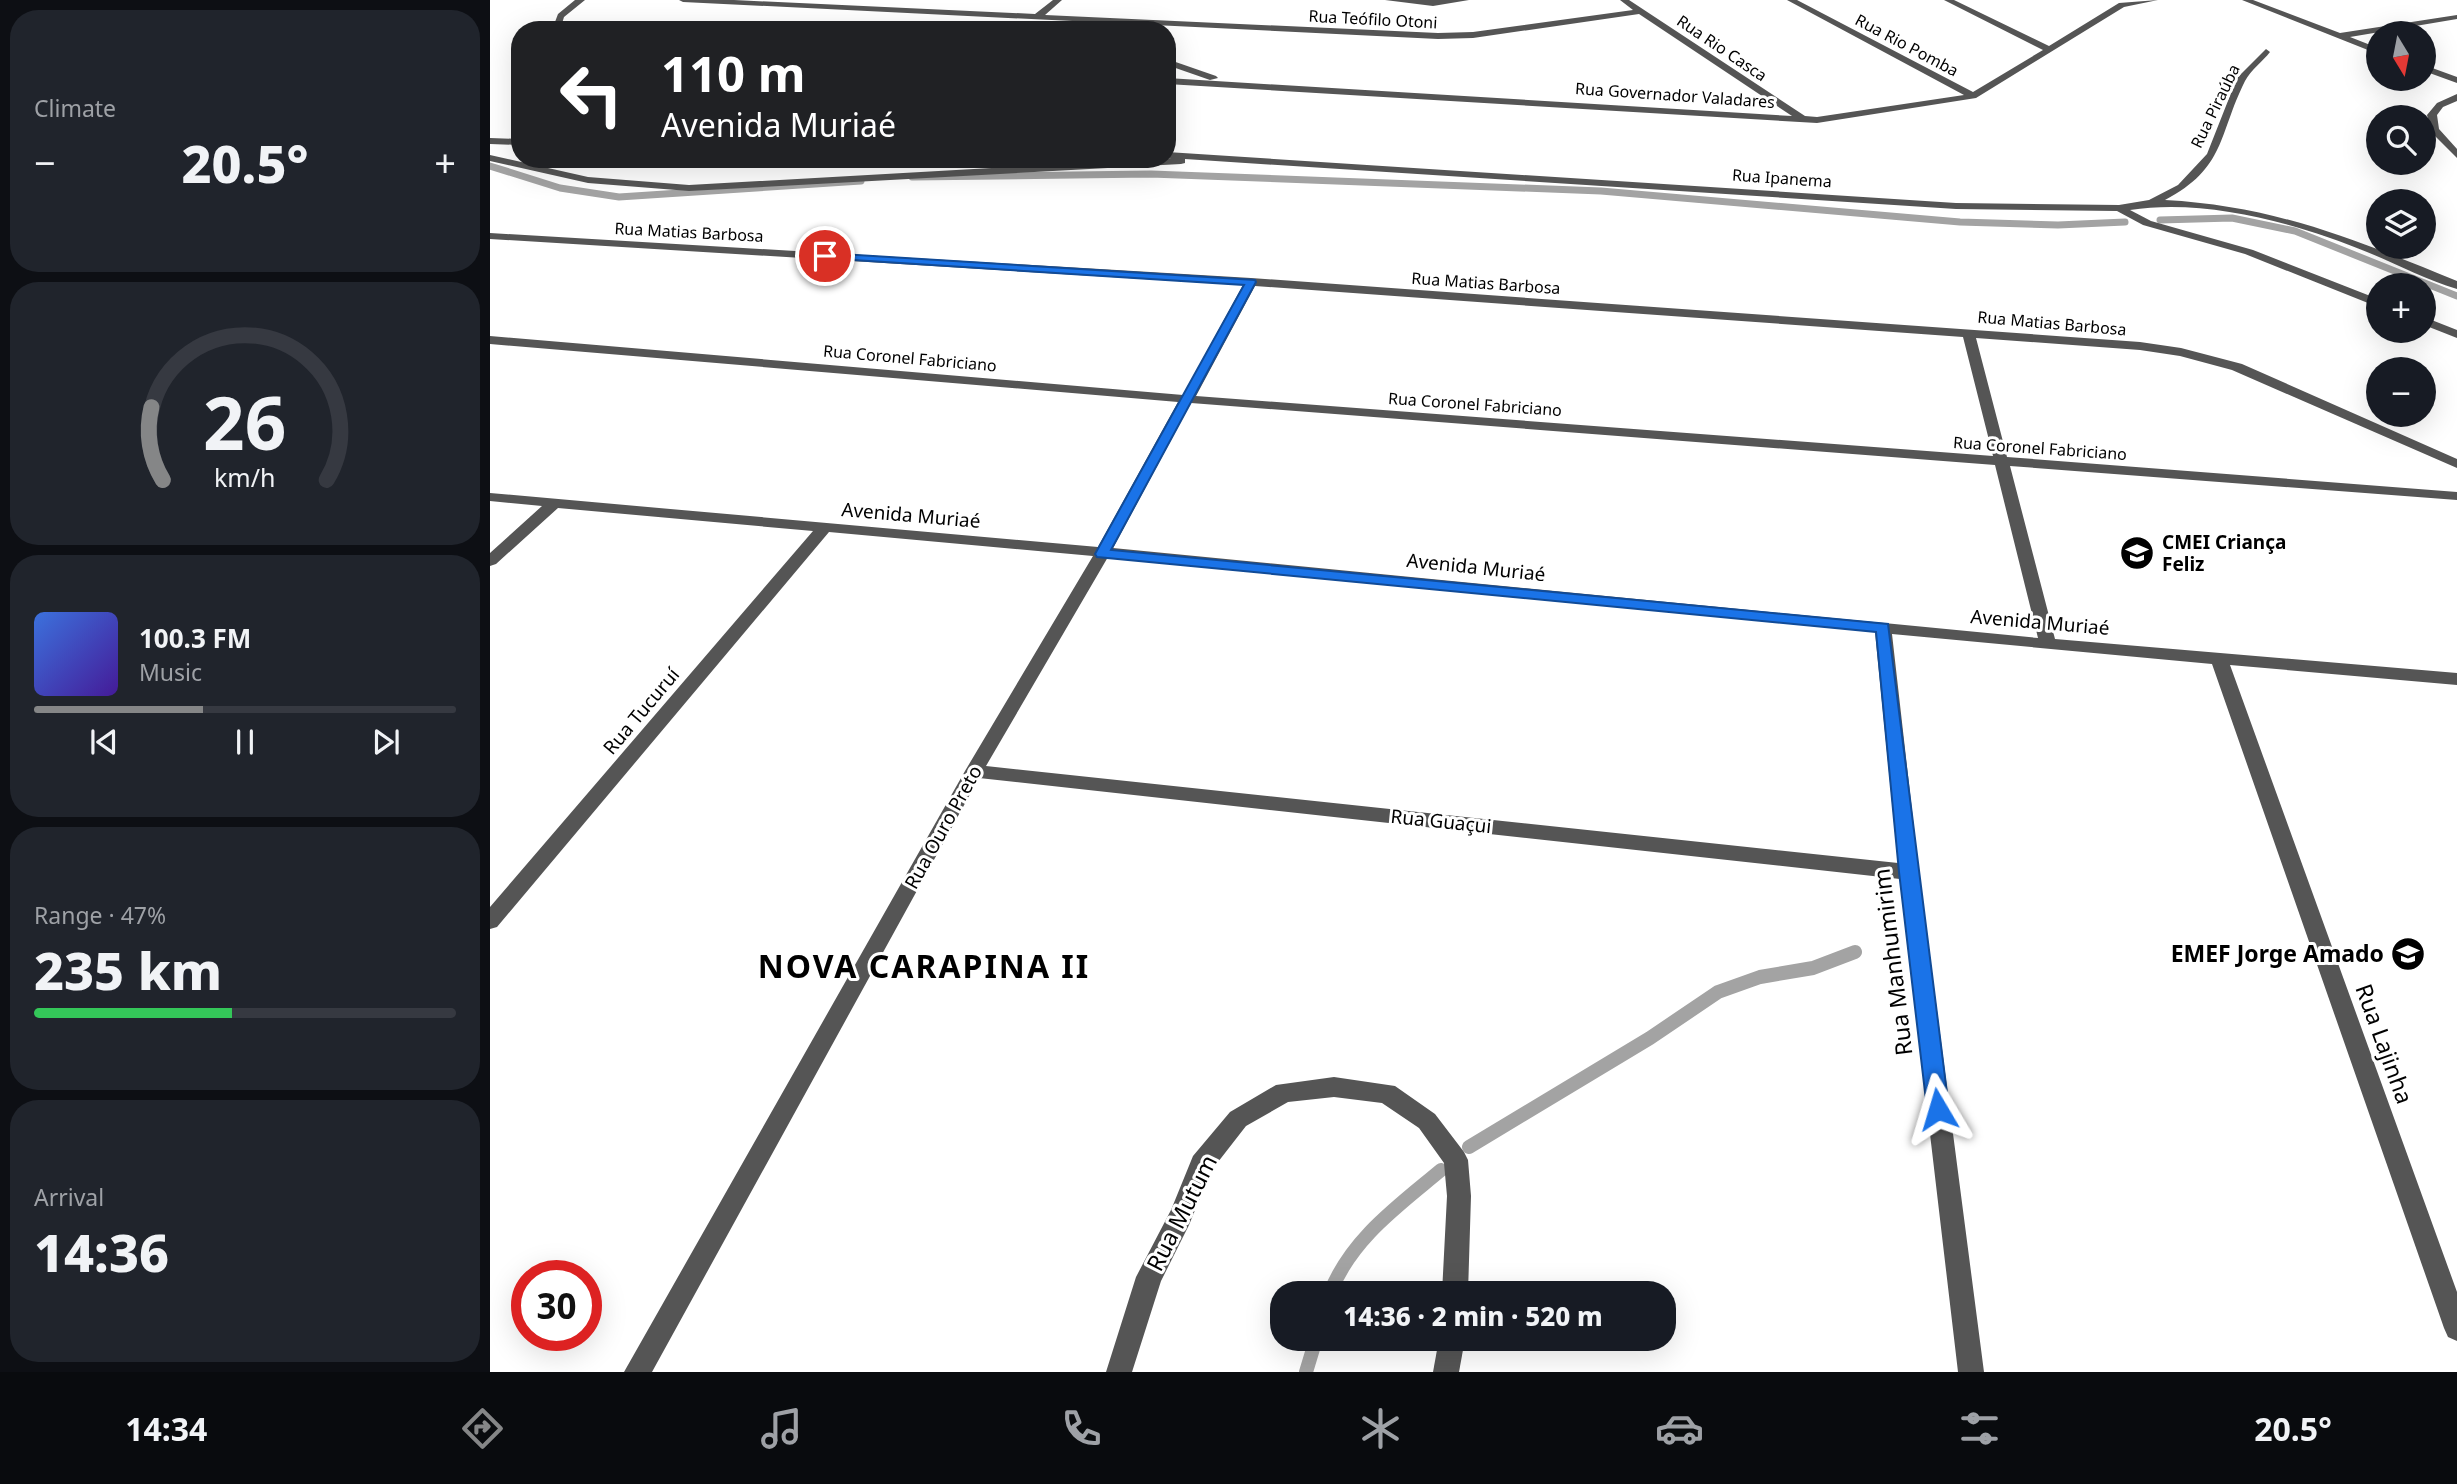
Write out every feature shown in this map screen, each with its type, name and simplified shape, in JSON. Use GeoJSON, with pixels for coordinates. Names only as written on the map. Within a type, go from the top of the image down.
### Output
{"type":"FeatureCollection","features":[{"type":"Feature","properties":{"kind":"street"},"geometry":{"type":"LineString","coordinates":[[557,21],[561,14],[581,0]]}},
{"type":"Feature","properties":{"kind":"street","name":"Rua Teófilo Otoni"},"geometry":{"type":"LineString","coordinates":[[683,0],[1138,21]]}},
{"type":"Feature","properties":{"kind":"street"},"geometry":{"type":"LineString","coordinates":[[1050,21],[1038,16],[1058,0]]}},
{"type":"Feature","properties":{"kind":"street"},"geometry":{"type":"LineString","coordinates":[[1389,0],[1424,4],[1465,0]]}},
{"type":"Feature","properties":{"kind":"street","name":"Rua Rio Casca"},"geometry":{"type":"LineString","coordinates":[[1624,0],[1804,119]]}},
{"type":"Feature","properties":{"kind":"street","name":"Rua Rio Pomba"},"geometry":{"type":"LineString","coordinates":[[1791,0],[1973,96]]}},
{"type":"Feature","properties":{"kind":"street"},"geometry":{"type":"LineString","coordinates":[[1948,0],[2049,49]]}},
{"type":"Feature","properties":{"kind":"street"},"geometry":{"type":"LineString","coordinates":[[2111,0],[2122,5]]}},
{"type":"Feature","properties":{"kind":"street","name":"Rua Governador Valadares"},"geometry":{"type":"LineString","coordinates":[[1176,82],[1829,119],[1973,96],[2122,5],[2154,0]]}},
{"type":"Feature","properties":{"kind":"street"},"geometry":{"type":"LineString","coordinates":[[2246,0],[2366,46]]}},
{"type":"Feature","properties":{"kind":"street","name":"Rua Teófilo Otoni"},"geometry":{"type":"LineString","coordinates":[[1176,23],[1438,36],[1473,35],[1641,11]]}},
{"type":"Feature","properties":{"kind":"street"},"geometry":{"type":"LineString","coordinates":[[2340,36],[2457,17]]}},
{"type":"Feature","properties":{"kind":"street","name":"Rua Piraúba"},"geometry":{"type":"LineString","coordinates":[[2119,208],[2152,203],[2182,187],[2211,155],[2242,78],[2266,52]]}},
{"type":"Feature","properties":{"kind":"street"},"geometry":{"type":"LineString","coordinates":[[1176,65],[1233,85]]}},
{"type":"Feature","properties":{"kind":"street"},"geometry":{"type":"LineString","coordinates":[[2436,72],[2457,80]]}},
{"type":"Feature","properties":{"kind":"street"},"geometry":{"type":"LineString","coordinates":[[2457,97],[2440,105],[2432,115],[2434,130],[2457,155]]}},
{"type":"Feature","properties":{"kind":"street"},"geometry":{"type":"LineString","coordinates":[[490,141],[511,142]]}},
{"type":"Feature","properties":{"kind":"street","name":"Rua Ipanema"},"geometry":{"type":"LineString","coordinates":[[1176,156],[1955,206],[2119,208],[2147,223],[2249,252],[2366,298]]}},
{"type":"Feature","properties":{"kind":"street"},"geometry":{"type":"LineString","coordinates":[[490,158],[511,163]]}},
{"type":"Feature","properties":{"kind":"street"},"geometry":{"type":"LineString","coordinates":[[1176,161],[1216,159]]}},
{"type":"Feature","properties":{"kind":"street"},"geometry":{"type":"LineString","coordinates":[[530,168],[582,181],[676,188],[1048,168]]}},
{"type":"Feature","properties":{"kind":"street"},"geometry":{"type":"LineString","coordinates":[[2152,203],[2227,209],[2295,223],[2346,240],[2457,285]]}},
{"type":"Feature","properties":{"kind":"street","name":"Rua Matias Barbosa"},"geometry":{"type":"LineString","coordinates":[[490,236],[1251,282],[2140,346],[2208,358],[2267,379],[2457,464]]}},
{"type":"Feature","properties":{"kind":"street","name":"Rua Ouro Preto"},"geometry":{"type":"LineString","coordinates":[[637,1372],[974,771],[1102,554],[1251,282]]}},
{"type":"Feature","properties":{"kind":"street"},"geometry":{"type":"LineString","coordinates":[[2436,326],[2457,334]]}},
{"type":"Feature","properties":{"kind":"street"},"geometry":{"type":"LineString","coordinates":[[1968,332],[2004,463],[2048,644]]}},
{"type":"Feature","properties":{"kind":"street","name":"Rua Coronel Fabriciano"},"geometry":{"type":"LineString","coordinates":[[490,340],[1187,399],[2457,496]]}},
{"type":"Feature","properties":{"kind":"street","name":"Avenida Muriaé"},"geometry":{"type":"LineString","coordinates":[[490,497],[2048,644],[2457,679]]}},
{"type":"Feature","properties":{"kind":"street"},"geometry":{"type":"LineString","coordinates":[[490,561],[554,503]]}},
{"type":"Feature","properties":{"kind":"street","name":"Rua Tucuruí"},"geometry":{"type":"LineString","coordinates":[[490,921],[824,528]]}},
{"type":"Feature","properties":{"kind":"street","name":"Rua Manhumirim"},"geometry":{"type":"LineString","coordinates":[[1883,628],[1909,872],[1971,1372]]}},
{"type":"Feature","properties":{"kind":"street","name":"Rua Lajinha"},"geometry":{"type":"LineString","coordinates":[[2219,659],[2457,1328]]}},
{"type":"Feature","properties":{"kind":"street","name":"Rua Guaçui"},"geometry":{"type":"LineString","coordinates":[[974,771],[1909,872]]}},
{"type":"Feature","properties":{"kind":"street","name":"Rua Mutum"},"geometry":{"type":"LineString","coordinates":[[1119,1372],[1149,1278],[1180,1217],[1202,1164],[1238,1119],[1284,1092],[1334,1087],[1387,1093],[1427,1121],[1455,1160],[1459,1196],[1455,1281]]}},
{"type":"Feature","properties":{"kind":"street"},"geometry":{"type":"LineString","coordinates":[[1446,1372],[1450,1351]]}},
{"type":"Feature","properties":{"kind":"waterway"},"geometry":{"type":"LineString","coordinates":[[490,166],[560,188],[619,197],[861,181]]}},
{"type":"Feature","properties":{"kind":"waterway"},"geometry":{"type":"LineString","coordinates":[[912,177],[1151,174],[1601,191],[1960,222],[2058,225],[2125,222]]}},
{"type":"Feature","properties":{"kind":"waterway"},"geometry":{"type":"LineString","coordinates":[[2160,220],[2232,218],[2295,231],[2457,296]]}},
{"type":"Feature","properties":{"kind":"waterway"},"geometry":{"type":"LineString","coordinates":[[1469,1147],[1650,1038],[1718,992],[1760,977],[1813,968],[1855,952],[1852,953]]}},
{"type":"Feature","properties":{"kind":"waterway"},"geometry":{"type":"LineString","coordinates":[[1336,1281],[1350,1256],[1377,1225],[1441,1170]]}},
{"type":"Feature","properties":{"kind":"waterway"},"geometry":{"type":"LineString","coordinates":[[1306,1372],[1312,1351]]}},
{"type":"Feature","properties":{"kind":"place","name":"CMEI Criança Feliz"},"geometry":{"type":"Point","coordinates":[2137,553]}},
{"type":"Feature","properties":{"kind":"place","name":"EMEF Jorge Amado"},"geometry":{"type":"Point","coordinates":[2408,954]}},
{"type":"Feature","properties":{"kind":"district","name":"NOVA CARAPINA II"},"geometry":{"type":"Point","coordinates":[924,967]}},
{"type":"Feature","properties":{"kind":"route"},"geometry":{"type":"LineString","coordinates":[[825,256],[1251,282],[1102,554],[1199,561],[1883,628],[1938,1109]]}}]}
